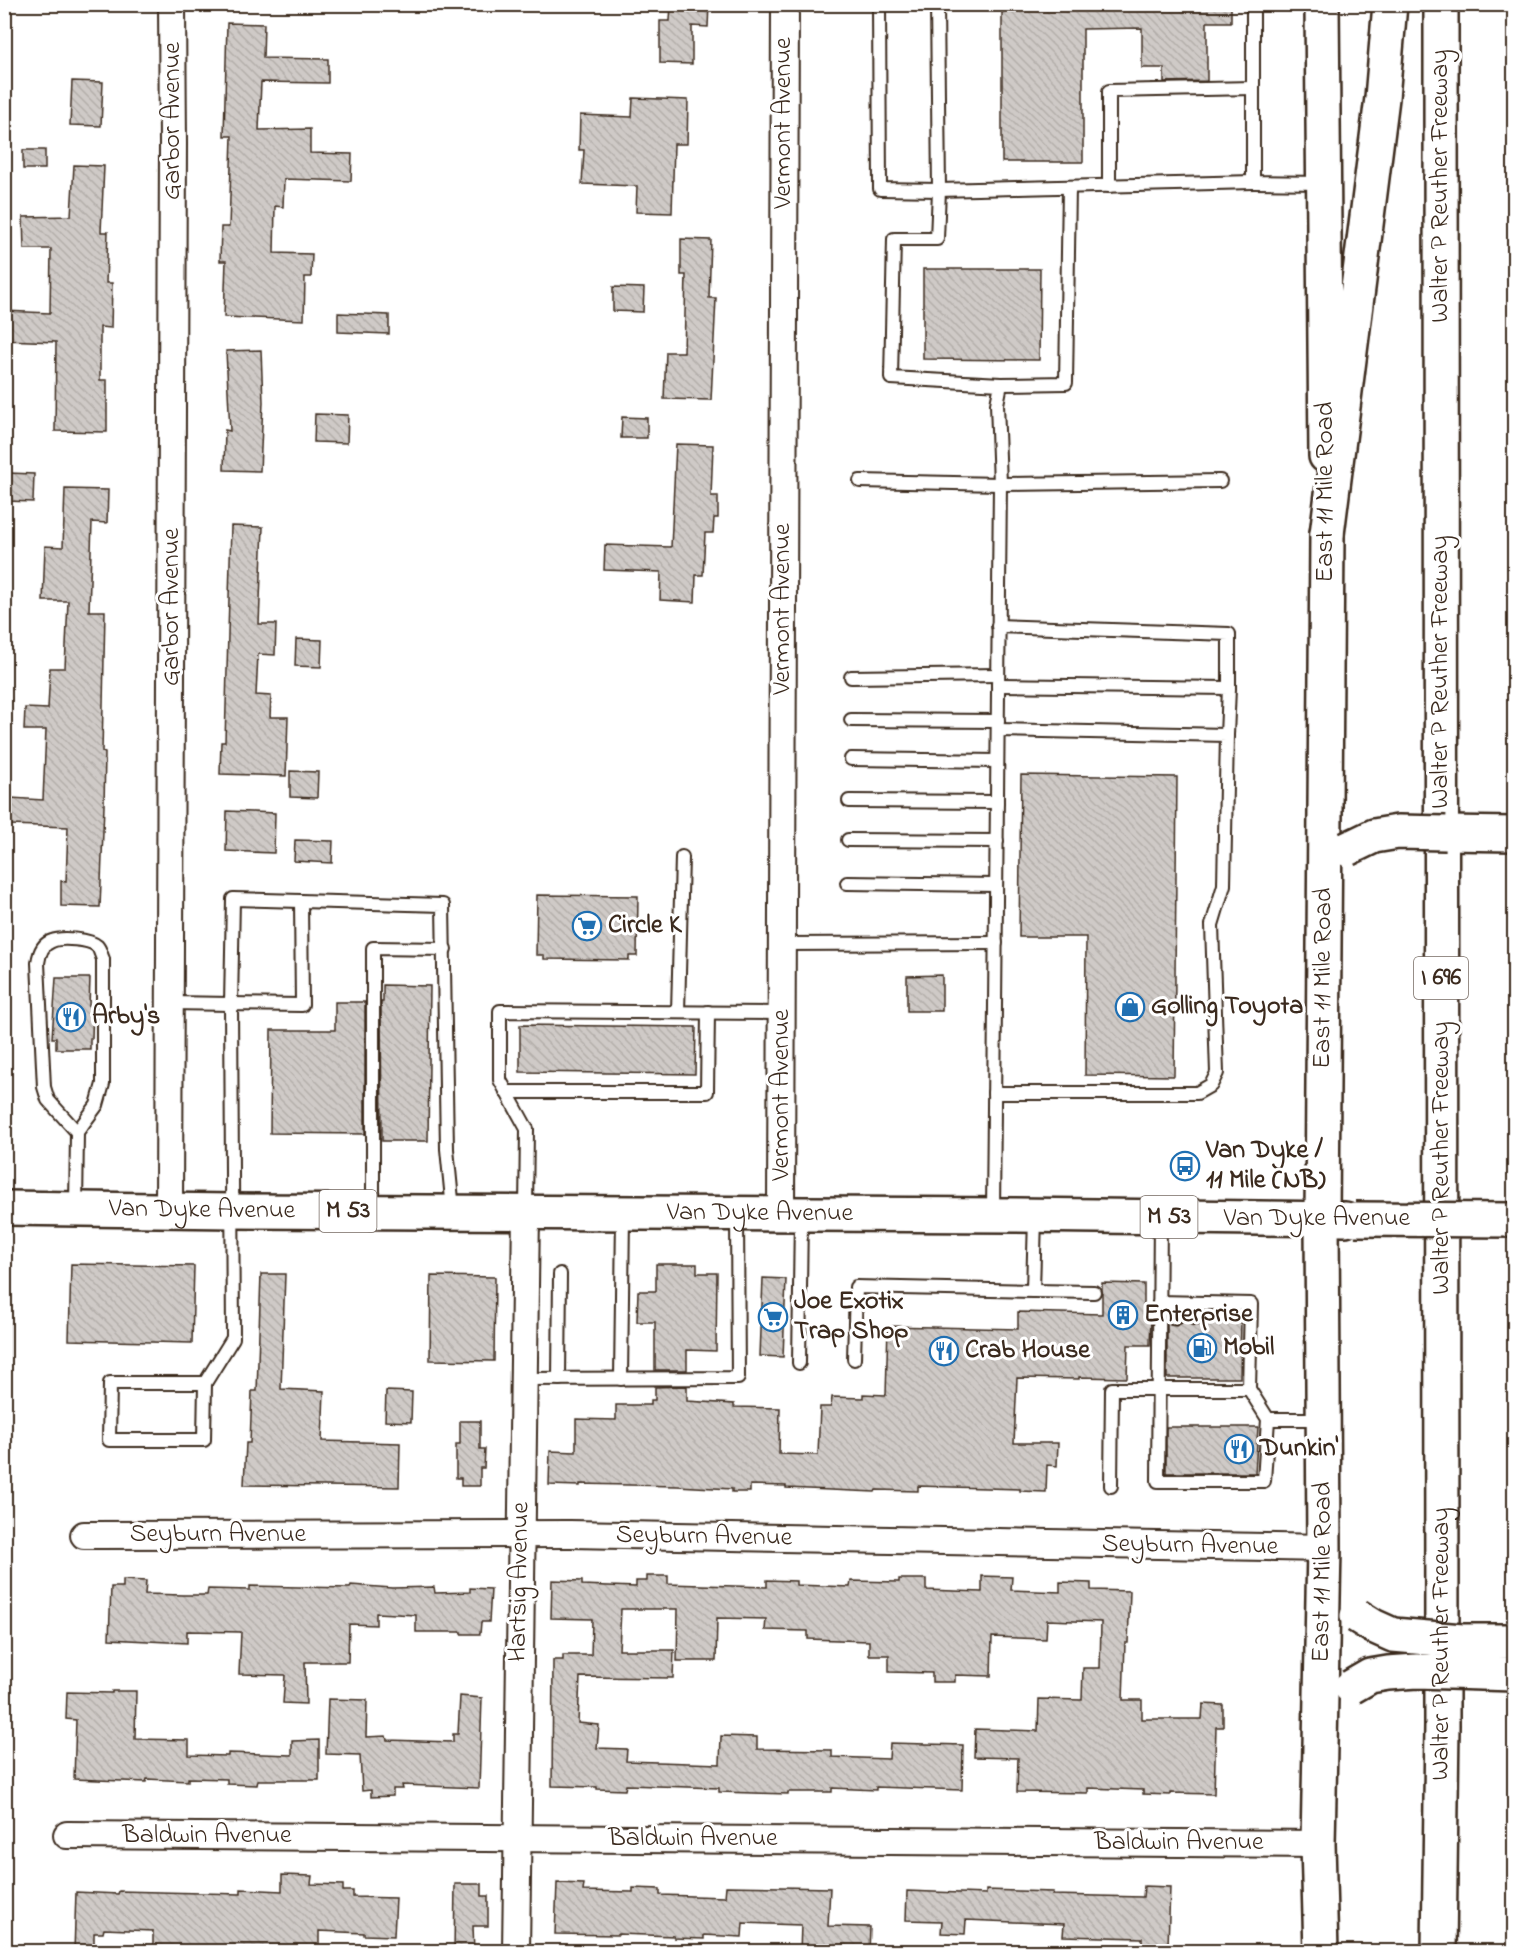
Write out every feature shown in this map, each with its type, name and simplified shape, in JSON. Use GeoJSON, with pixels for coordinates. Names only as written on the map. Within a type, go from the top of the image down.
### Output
{"type":"FeatureCollection","features":[{"type":"Feature","properties":{"kind":"main road","name":"East 11 Mile Road"},"geometry":{"type":"LineString","coordinates":[[1321,1952],[1318,1844],[1324,1583],[1322,1220],[1327,534],[1322,4]]}},
{"type":"Feature","properties":{"kind":"main road"},"geometry":{"type":"LineString","coordinates":[[1327,534],[1382,98],[1390,4]]}},
{"type":"Feature","properties":{"kind":"main road","name":"Walter P Reuther Freeway"},"geometry":{"type":"LineString","coordinates":[[1440,1952],[1442,1725],[1441,4]]}},
{"type":"Feature","properties":{"kind":"main road"},"geometry":{"type":"LineString","coordinates":[[1324,877],[1347,849],[1374,836],[1398,832],[1515,834]]}},
{"type":"Feature","properties":{"kind":"main road","name":"Van Dyke Avenue"},"geometry":{"type":"LineString","coordinates":[[4,1208],[1515,1220]]}},
{"type":"Feature","properties":{"kind":"main road"},"geometry":{"type":"LineString","coordinates":[[1324,1583],[1357,1616],[1393,1635],[1462,1641],[1515,1641]]}},
{"type":"Feature","properties":{"kind":"main road"},"geometry":{"type":"LineString","coordinates":[[1321,1713],[1351,1687],[1370,1676],[1388,1672],[1515,1674]]}},
{"type":"Feature","properties":{"kind":"street","name":"Garbor Avenue"},"geometry":{"type":"LineString","coordinates":[[170,1210],[172,4]]}},
{"type":"Feature","properties":{"kind":"street","name":"Vermont Avenue"},"geometry":{"type":"LineString","coordinates":[[785,4],[783,1013],[791,1214]]}},
{"type":"Feature","properties":{"kind":"street","name":"Hartsig Avenue"},"geometry":{"type":"LineString","coordinates":[[516,1952],[526,1212]]}},
{"type":"Feature","properties":{"kind":"street","name":"Seyburn Avenue"},"geometry":{"type":"LineString","coordinates":[[84,1535],[582,1535],[1324,1548]]}},
{"type":"Feature","properties":{"kind":"street","name":"Baldwin Avenue"},"geometry":{"type":"LineString","coordinates":[[67,1835],[1318,1844]]}},
{"type":"Feature","properties":{"kind":"lane"},"geometry":{"type":"LineString","coordinates":[[879,4],[880,189],[939,190],[1253,182],[1324,183]]}},
{"type":"Feature","properties":{"kind":"lane"},"geometry":{"type":"LineString","coordinates":[[937,4],[938,239],[894,238],[891,378],[1001,384],[1066,383],[1069,187]]}},
{"type":"Feature","properties":{"kind":"lane"},"geometry":{"type":"LineString","coordinates":[[1252,4],[1253,182]]}},
{"type":"Feature","properties":{"kind":"lane"},"geometry":{"type":"LineString","coordinates":[[1109,186],[1109,91],[1253,88]]}},
{"type":"Feature","properties":{"kind":"lane"},"geometry":{"type":"LineString","coordinates":[[993,1215],[1000,484],[997,404],[1001,384]]}},
{"type":"Feature","properties":{"kind":"lane"},"geometry":{"type":"LineString","coordinates":[[860,481],[1000,484],[1220,481]]}},
{"type":"Feature","properties":{"kind":"lane"},"geometry":{"type":"LineString","coordinates":[[994,1093],[1197,1093],[1211,1085],[1217,1073],[1212,925],[1224,885],[1229,688],[1229,634],[999,627]]}},
{"type":"Feature","properties":{"kind":"lane"},"geometry":{"type":"LineString","coordinates":[[851,676],[1229,688]]}},
{"type":"Feature","properties":{"kind":"lane"},"geometry":{"type":"LineString","coordinates":[[851,720],[1227,735]]}},
{"type":"Feature","properties":{"kind":"lane"},"geometry":{"type":"LineString","coordinates":[[851,759],[997,761]]}},
{"type":"Feature","properties":{"kind":"lane"},"geometry":{"type":"LineString","coordinates":[[849,801],[997,802]]}},
{"type":"Feature","properties":{"kind":"lane"},"geometry":{"type":"LineString","coordinates":[[848,840],[997,841]]}},
{"type":"Feature","properties":{"kind":"lane"},"geometry":{"type":"LineString","coordinates":[[678,1012],[682,857]]}},
{"type":"Feature","properties":{"kind":"lane"},"geometry":{"type":"LineString","coordinates":[[847,883],[996,885]]}},
{"type":"Feature","properties":{"kind":"lane"},"geometry":{"type":"LineString","coordinates":[[205,1383],[110,1383],[109,1440],[204,1440],[205,1383],[233,1338],[231,1004],[233,899],[443,905],[447,1149],[453,1211]]}},
{"type":"Feature","properties":{"kind":"lane"},"geometry":{"type":"LineString","coordinates":[[171,1003],[302,1005],[301,901]]}},
{"type":"Feature","properties":{"kind":"lane"},"geometry":{"type":"LineString","coordinates":[[76,1209],[77,1132],[97,1106],[103,1084],[103,959],[99,947],[88,940],[53,940],[40,953],[38,963],[44,1087],[48,1100],[77,1132]]}},
{"type":"Feature","properties":{"kind":"lane"},"geometry":{"type":"LineString","coordinates":[[783,944],[996,943]]}},
{"type":"Feature","properties":{"kind":"lane"},"geometry":{"type":"LineString","coordinates":[[373,1211],[373,948],[445,949]]}},
{"type":"Feature","properties":{"kind":"lane"},"geometry":{"type":"LineString","coordinates":[[526,1212],[527,1129],[500,1080],[500,1011],[783,1013]]}},
{"type":"Feature","properties":{"kind":"lane"},"geometry":{"type":"LineString","coordinates":[[506,1092],[707,1092],[708,1012]]}},
{"type":"Feature","properties":{"kind":"lane"},"geometry":{"type":"LineString","coordinates":[[621,1379],[623,1213]]}},
{"type":"Feature","properties":{"kind":"lane"},"geometry":{"type":"LineString","coordinates":[[523,1379],[738,1378],[737,1214]]}},
{"type":"Feature","properties":{"kind":"lane"},"geometry":{"type":"LineString","coordinates":[[791,1214],[799,1363]]}},
{"type":"Feature","properties":{"kind":"lane"},"geometry":{"type":"LineString","coordinates":[[1033,1291],[1035,1216]]}},
{"type":"Feature","properties":{"kind":"lane"},"geometry":{"type":"LineString","coordinates":[[1159,1302],[1251,1304],[1249,1389],[1268,1419],[1264,1481],[1158,1480],[1158,1389],[1159,1302],[1160,1217]]}},
{"type":"Feature","properties":{"kind":"lane"},"geometry":{"type":"LineString","coordinates":[[559,1379],[560,1274]]}},
{"type":"Feature","properties":{"kind":"lane"},"geometry":{"type":"LineString","coordinates":[[854,1359],[856,1287],[1094,1292]]}},
{"type":"Feature","properties":{"kind":"lane"},"geometry":{"type":"LineString","coordinates":[[1175,1303],[1175,1318]]}},
{"type":"Feature","properties":{"kind":"lane"},"geometry":{"type":"LineString","coordinates":[[1195,1303],[1195,1318]]}},
{"type":"Feature","properties":{"kind":"lane"},"geometry":{"type":"LineString","coordinates":[[1214,1304],[1214,1318]]}},
{"type":"Feature","properties":{"kind":"lane"},"geometry":{"type":"LineString","coordinates":[[1232,1304],[1232,1318]]}},
{"type":"Feature","properties":{"kind":"lane"},"geometry":{"type":"LineString","coordinates":[[1111,1486],[1112,1389],[1158,1389],[1174,1383],[1194,1383],[1231,1384],[1249,1389]]}},
{"type":"Feature","properties":{"kind":"lane"},"geometry":{"type":"LineString","coordinates":[[1268,1419],[1323,1419]]}},
{"type":"Feature","properties":{"kind":"shaded area"},"geometry":{"type":"Polygon","coordinates":[[[4,1322],[11,1322],[8,1855],[5,1855],[4,1322]]]}},
{"type":"Feature","properties":{"kind":"shaded area"},"geometry":{"type":"Polygon","coordinates":[[[4,1855],[8,1855],[6,1952],[4,1951],[4,1855]]]}},
{"type":"Feature","properties":{"kind":"building"},"geometry":{"type":"Polygon","coordinates":[[[671,4],[709,4],[708,27],[692,26],[692,64],[660,63],[660,21],[670,21],[671,4]]]}},
{"type":"Feature","properties":{"kind":"building"},"geometry":{"type":"Polygon","coordinates":[[[1002,4],[1231,4],[1231,22],[1207,22],[1207,81],[1164,82],[1164,68],[1142,68],[1142,28],[1083,29],[1083,162],[1002,162],[1002,4]]]}},
{"type":"Feature","properties":{"kind":"building"},"geometry":{"type":"Polygon","coordinates":[[[227,23],[264,24],[263,58],[328,59],[328,83],[261,82],[259,130],[310,129],[310,153],[352,154],[351,181],[284,179],[283,207],[275,206],[274,253],[312,254],[311,277],[305,277],[304,320],[224,317],[226,261],[220,261],[221,227],[229,227],[232,136],[224,136],[227,23]]]}},
{"type":"Feature","properties":{"kind":"building"},"geometry":{"type":"Polygon","coordinates":[[[72,81],[103,82],[101,126],[70,125],[72,81]]]}},
{"type":"Feature","properties":{"kind":"building"},"geometry":{"type":"Polygon","coordinates":[[[633,98],[688,100],[687,144],[674,144],[672,213],[636,212],[637,186],[582,184],[584,150],[579,150],[580,115],[632,117],[633,98]]]}},
{"type":"Feature","properties":{"kind":"building"},"geometry":{"type":"Polygon","coordinates":[[[23,150],[45,150],[45,169],[23,169],[23,150]]]}},
{"type":"Feature","properties":{"kind":"building"},"geometry":{"type":"Polygon","coordinates":[[[74,165],[104,166],[101,232],[108,232],[106,283],[112,283],[111,328],[100,327],[100,380],[107,380],[107,432],[55,431],[56,342],[4,340],[4,311],[50,313],[51,249],[24,249],[23,217],[71,216],[74,165]]]}},
{"type":"Feature","properties":{"kind":"building"},"geometry":{"type":"Polygon","coordinates":[[[681,239],[711,240],[709,298],[716,298],[711,400],[664,399],[666,352],[684,352],[686,275],[681,275],[681,239]]]}},
{"type":"Feature","properties":{"kind":"building"},"geometry":{"type":"Polygon","coordinates":[[[923,269],[1040,269],[1039,360],[923,359],[923,269]]]}},
{"type":"Feature","properties":{"kind":"building"},"geometry":{"type":"Polygon","coordinates":[[[613,287],[644,288],[643,312],[613,311],[613,287]]]}},
{"type":"Feature","properties":{"kind":"building"},"geometry":{"type":"Polygon","coordinates":[[[338,313],[389,315],[389,334],[338,332],[338,313]]]}},
{"type":"Feature","properties":{"kind":"building"},"geometry":{"type":"Polygon","coordinates":[[[261,350],[263,402],[260,471],[224,470],[225,430],[230,431],[226,351],[261,350]]]}},
{"type":"Feature","properties":{"kind":"building"},"geometry":{"type":"Polygon","coordinates":[[[315,414],[348,415],[347,443],[314,442],[315,414]]]}},
{"type":"Feature","properties":{"kind":"building"},"geometry":{"type":"Polygon","coordinates":[[[622,417],[647,418],[647,438],[621,438],[622,417]]]}},
{"type":"Feature","properties":{"kind":"building"},"geometry":{"type":"Polygon","coordinates":[[[676,444],[713,445],[711,496],[718,496],[718,518],[714,518],[713,533],[705,533],[703,575],[696,575],[695,602],[660,600],[661,572],[604,570],[605,545],[671,547],[676,444]]]}},
{"type":"Feature","properties":{"kind":"building"},"geometry":{"type":"Polygon","coordinates":[[[8,473],[34,474],[33,502],[7,501],[8,473]]]}},
{"type":"Feature","properties":{"kind":"building"},"geometry":{"type":"Polygon","coordinates":[[[65,489],[108,490],[107,523],[92,522],[89,611],[105,611],[102,752],[105,753],[100,907],[61,906],[61,881],[66,882],[68,827],[10,825],[11,798],[43,800],[46,730],[24,730],[25,708],[48,709],[50,668],[65,668],[68,601],[43,601],[45,546],[63,547],[65,489]]]}},
{"type":"Feature","properties":{"kind":"building"},"geometry":{"type":"Polygon","coordinates":[[[231,526],[263,527],[259,624],[276,624],[275,655],[258,654],[256,695],[271,696],[270,717],[288,717],[286,776],[220,774],[221,742],[225,742],[231,526]]]}},
{"type":"Feature","properties":{"kind":"building"},"geometry":{"type":"Polygon","coordinates":[[[296,639],[322,640],[321,667],[295,666],[296,639]]]}},
{"type":"Feature","properties":{"kind":"building"},"geometry":{"type":"Polygon","coordinates":[[[290,771],[318,772],[317,798],[290,797],[290,771]]]}},
{"type":"Feature","properties":{"kind":"building"},"geometry":{"type":"Polygon","coordinates":[[[1021,775],[1177,777],[1174,1076],[1085,1075],[1086,937],[1019,937],[1021,775]]]}},
{"type":"Feature","properties":{"kind":"building"},"geometry":{"type":"Polygon","coordinates":[[[227,811],[275,813],[274,853],[226,851],[227,811]]]}},
{"type":"Feature","properties":{"kind":"building"},"geometry":{"type":"Polygon","coordinates":[[[295,840],[333,841],[332,863],[294,861],[295,840]]]}},
{"type":"Feature","properties":{"kind":"building","name":"Circle K"},"geometry":{"type":"Polygon","coordinates":[[[537,895],[638,896],[637,956],[629,956],[629,960],[544,959],[544,955],[536,955],[537,895]]]}},
{"type":"Feature","properties":{"kind":"building"},"geometry":{"type":"Polygon","coordinates":[[[942,975],[942,1011],[907,1011],[907,976],[942,975]]]}},
{"type":"Feature","properties":{"kind":"building","name":"Arby's"},"geometry":{"type":"Polygon","coordinates":[[[56,978],[90,978],[89,1006],[93,1006],[90,1049],[56,1049],[56,1038],[52,1038],[56,978]]]}},
{"type":"Feature","properties":{"kind":"building"},"geometry":{"type":"Polygon","coordinates":[[[383,985],[430,986],[428,1141],[382,1141],[381,1002],[383,1002],[383,985]]]}},
{"type":"Feature","properties":{"kind":"building"},"geometry":{"type":"Polygon","coordinates":[[[335,1002],[365,1002],[365,1134],[270,1133],[271,1030],[335,1030],[335,1002]]]}},
{"type":"Feature","properties":{"kind":"building"},"geometry":{"type":"Polygon","coordinates":[[[520,1025],[696,1027],[695,1074],[520,1072],[520,1025]]]}},
{"type":"Feature","properties":{"kind":"building"},"geometry":{"type":"Polygon","coordinates":[[[71,1264],[194,1266],[192,1343],[69,1340],[71,1264]]]}},
{"type":"Feature","properties":{"kind":"building"},"geometry":{"type":"Polygon","coordinates":[[[656,1264],[697,1264],[697,1273],[717,1273],[716,1351],[687,1350],[687,1370],[655,1370],[655,1322],[637,1322],[638,1291],[656,1291],[656,1264]]]}},
{"type":"Feature","properties":{"kind":"building"},"geometry":{"type":"Polygon","coordinates":[[[261,1274],[285,1274],[281,1389],[324,1391],[322,1441],[400,1443],[399,1487],[244,1485],[246,1443],[250,1443],[252,1391],[257,1391],[261,1274]]]}},
{"type":"Feature","properties":{"kind":"building"},"geometry":{"type":"Polygon","coordinates":[[[431,1276],[495,1277],[494,1361],[430,1360],[431,1276]]]}},
{"type":"Feature","properties":{"kind":"building","name":"Joe Exotix Trap Shop"},"geometry":{"type":"Polygon","coordinates":[[[763,1278],[786,1279],[783,1357],[760,1356],[763,1278]]]}},
{"type":"Feature","properties":{"kind":"building"},"geometry":{"type":"Polygon","coordinates":[[[1102,1283],[1144,1284],[1144,1317],[1151,1317],[1150,1345],[1128,1345],[1127,1378],[1017,1378],[1014,1443],[1058,1443],[1057,1466],[1047,1465],[1046,1492],[918,1486],[918,1491],[876,1490],[875,1492],[750,1485],[750,1492],[732,1492],[732,1489],[677,1486],[549,1485],[550,1451],[576,1452],[576,1419],[616,1420],[616,1405],[651,1405],[651,1400],[655,1400],[655,1387],[687,1386],[687,1401],[734,1404],[734,1407],[780,1408],[779,1454],[818,1455],[820,1407],[831,1407],[832,1397],[863,1398],[863,1394],[886,1395],[888,1326],[1018,1329],[1018,1312],[1102,1314],[1102,1283]]]}},
{"type":"Feature","properties":{"kind":"building"},"geometry":{"type":"Polygon","coordinates":[[[1183,1318],[1187,1318],[1188,1323],[1194,1326],[1200,1325],[1203,1318],[1241,1318],[1240,1378],[1167,1378],[1167,1320],[1170,1325],[1176,1326],[1182,1323],[1183,1318]]]}},
{"type":"Feature","properties":{"kind":"building"},"geometry":{"type":"Polygon","coordinates":[[[386,1391],[412,1392],[411,1422],[385,1421],[386,1391]]]}},
{"type":"Feature","properties":{"kind":"building"},"geometry":{"type":"Polygon","coordinates":[[[460,1421],[480,1421],[480,1449],[485,1449],[484,1468],[480,1468],[480,1486],[461,1486],[461,1478],[456,1478],[456,1444],[460,1444],[460,1421]]]}},
{"type":"Feature","properties":{"kind":"building"},"geometry":{"type":"Polygon","coordinates":[[[1166,1427],[1258,1427],[1255,1473],[1166,1473],[1166,1427]]]}},
{"type":"Feature","properties":{"kind":"building"},"geometry":{"type":"Polygon","coordinates":[[[647,1576],[668,1576],[668,1584],[767,1587],[767,1580],[796,1581],[796,1585],[850,1587],[851,1581],[899,1582],[899,1579],[926,1579],[926,1590],[982,1592],[982,1576],[1012,1577],[1011,1590],[1060,1592],[1060,1582],[1091,1583],[1091,1590],[1130,1591],[1123,1700],[1142,1700],[1142,1719],[1202,1719],[1203,1704],[1223,1705],[1223,1727],[1216,1727],[1214,1794],[1143,1794],[1143,1790],[1088,1788],[1088,1793],[1017,1792],[1018,1758],[974,1757],[975,1729],[1038,1731],[1039,1699],[1082,1700],[1083,1668],[1100,1668],[1101,1622],[1047,1620],[1046,1639],[992,1637],[991,1676],[955,1675],[955,1682],[932,1682],[932,1673],[889,1672],[889,1655],[869,1655],[869,1641],[808,1639],[808,1631],[765,1630],[766,1619],[717,1618],[716,1661],[677,1661],[678,1609],[621,1609],[619,1650],[674,1650],[673,1678],[580,1677],[578,1723],[599,1725],[597,1748],[627,1749],[626,1761],[720,1764],[721,1736],[757,1737],[757,1749],[832,1750],[832,1757],[889,1759],[890,1743],[963,1745],[962,1790],[832,1788],[832,1792],[788,1792],[788,1794],[719,1792],[719,1788],[626,1785],[625,1790],[552,1786],[553,1660],[563,1660],[563,1655],[591,1655],[592,1619],[551,1618],[552,1580],[582,1581],[582,1585],[636,1587],[636,1581],[647,1581],[647,1576]]]}},
{"type":"Feature","properties":{"kind":"building"},"geometry":{"type":"Polygon","coordinates":[[[123,1580],[146,1581],[145,1594],[183,1595],[207,1595],[208,1589],[250,1590],[250,1586],[434,1587],[435,1593],[470,1592],[470,1588],[491,1589],[489,1622],[481,1622],[480,1634],[416,1632],[416,1615],[376,1613],[376,1625],[349,1624],[348,1662],[305,1662],[306,1704],[283,1703],[285,1675],[239,1674],[241,1632],[187,1631],[187,1643],[109,1639],[111,1587],[123,1587],[123,1580]]]}},
{"type":"Feature","properties":{"kind":"building"},"geometry":{"type":"Polygon","coordinates":[[[112,1691],[136,1691],[135,1739],[189,1740],[189,1755],[228,1756],[228,1753],[292,1755],[292,1741],[319,1740],[319,1780],[258,1780],[257,1785],[227,1784],[227,1779],[188,1778],[188,1781],[147,1779],[146,1782],[74,1779],[76,1720],[66,1719],[67,1692],[112,1693],[112,1691]]]}},
{"type":"Feature","properties":{"kind":"building"},"geometry":{"type":"Polygon","coordinates":[[[460,1696],[482,1698],[479,1788],[402,1785],[403,1789],[393,1789],[393,1796],[371,1797],[371,1790],[362,1791],[360,1755],[326,1754],[328,1699],[367,1700],[366,1737],[386,1736],[387,1740],[453,1742],[453,1734],[458,1734],[460,1696]]]}},
{"type":"Feature","properties":{"kind":"building"},"geometry":{"type":"Polygon","coordinates":[[[282,1875],[312,1876],[311,1884],[343,1885],[343,1891],[353,1891],[353,1897],[396,1898],[394,1936],[319,1931],[319,1952],[153,1952],[153,1931],[104,1929],[103,1933],[94,1933],[94,1952],[74,1952],[76,1892],[241,1894],[241,1889],[282,1891],[282,1875]]]}},
{"type":"Feature","properties":{"kind":"building"},"geometry":{"type":"Polygon","coordinates":[[[557,1883],[584,1884],[583,1891],[633,1892],[633,1888],[660,1889],[660,1895],[725,1897],[726,1886],[830,1888],[828,1926],[870,1927],[869,1952],[800,1952],[801,1925],[743,1923],[742,1937],[704,1935],[704,1939],[618,1934],[555,1934],[557,1883]]]}},
{"type":"Feature","properties":{"kind":"building"},"geometry":{"type":"Polygon","coordinates":[[[455,1884],[482,1884],[482,1896],[488,1896],[488,1926],[473,1926],[474,1952],[454,1952],[455,1884]]]}},
{"type":"Feature","properties":{"kind":"building"},"geometry":{"type":"Polygon","coordinates":[[[1144,1886],[1170,1887],[1168,1946],[1142,1945],[1142,1938],[1063,1936],[1064,1924],[966,1920],[965,1934],[941,1933],[942,1921],[906,1920],[907,1891],[986,1894],[986,1890],[1053,1892],[1052,1895],[1143,1897],[1144,1886]]]}},
{"type":"Feature","properties":{"kind":"place","name":"Circle K"},"geometry":{"type":"Point","coordinates":[587,926]}},
{"type":"Feature","properties":{"kind":"place","name":"Golling Toyota"},"geometry":{"type":"Point","coordinates":[1130,1007]}},
{"type":"Feature","properties":{"kind":"place","name":"Arby's"},"geometry":{"type":"Point","coordinates":[71,1017]}},
{"type":"Feature","properties":{"kind":"place","name":"Van Dyke / 11 Mile (NB)"},"geometry":{"type":"Point","coordinates":[1185,1166]}},
{"type":"Feature","properties":{"kind":"place","name":"Enterprise"},"geometry":{"type":"Point","coordinates":[1123,1315]}},
{"type":"Feature","properties":{"kind":"place","name":"Joe Exotix Trap Shop"},"geometry":{"type":"Point","coordinates":[773,1317]}},
{"type":"Feature","properties":{"kind":"place","name":"Mobil"},"geometry":{"type":"Point","coordinates":[1202,1348]}},
{"type":"Feature","properties":{"kind":"place","name":"Crab House"},"geometry":{"type":"Point","coordinates":[944,1351]}},
{"type":"Feature","properties":{"kind":"place","name":"Dunkin'"},"geometry":{"type":"Point","coordinates":[1239,1449]}}]}
